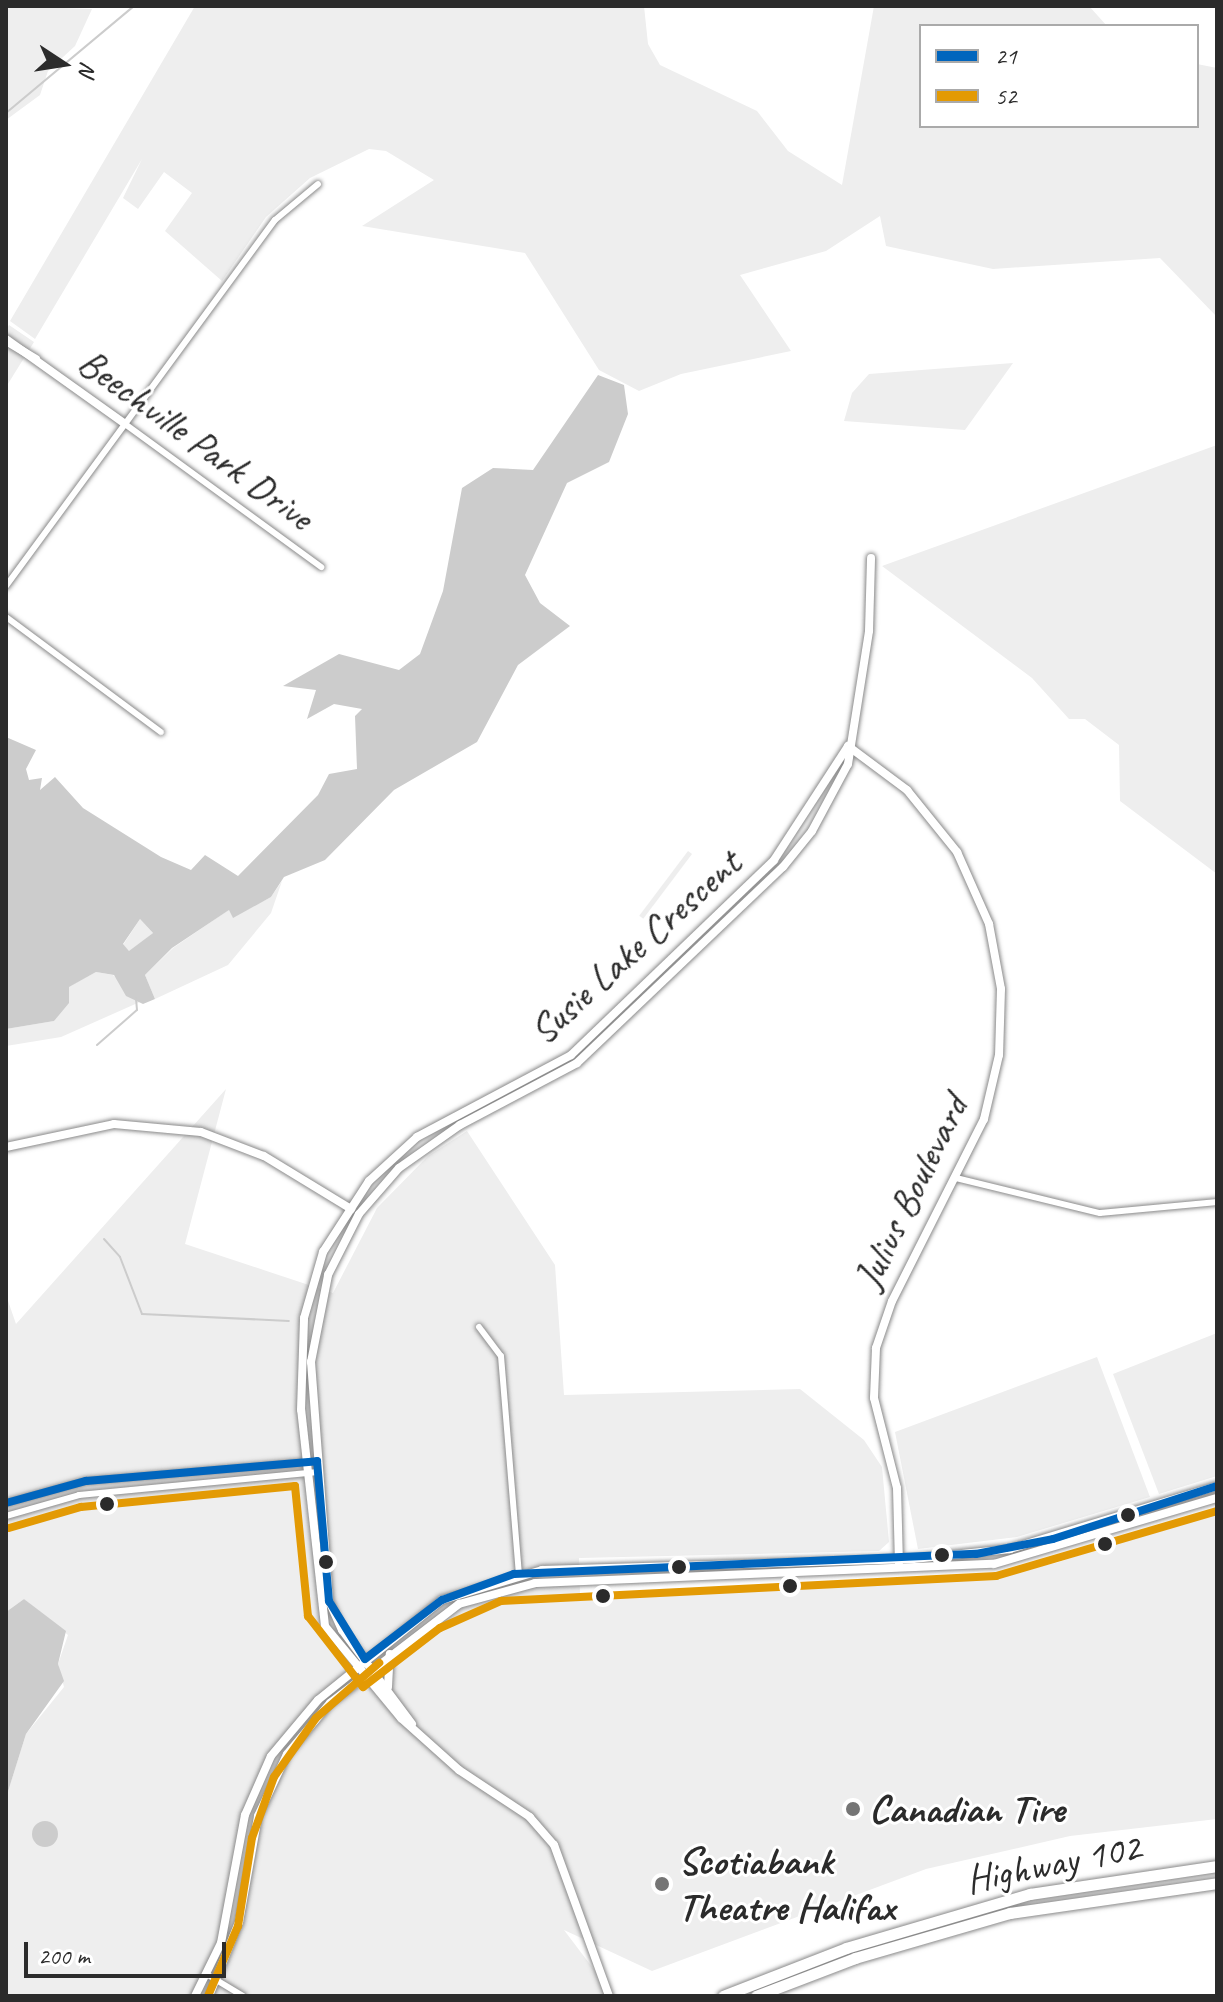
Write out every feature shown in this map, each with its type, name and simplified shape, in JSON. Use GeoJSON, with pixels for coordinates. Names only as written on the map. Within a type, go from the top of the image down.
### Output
{"type":"FeatureCollection","features":[{"type":"Feature","properties":{"kind":"highway"},"geometry":{"type":"LineString","coordinates":[[1030,1894],[1217,1859]]}},
{"type":"Feature","properties":{"kind":"highway","name":"Highway 102"},"geometry":{"type":"LineString","coordinates":[[723,1996],[846,1948],[1030,1894],[1217,1866]]}},
{"type":"Feature","properties":{"kind":"highway","name":"Highway 102"},"geometry":{"type":"LineString","coordinates":[[756,1996],[855,1958],[1110,1893],[1217,1884]]}},
{"type":"Feature","properties":{"kind":"street"},"geometry":{"type":"LineString","coordinates":[[6,586],[275,220],[318,184]]}},
{"type":"Feature","properties":{"kind":"street"},"geometry":{"type":"LineString","coordinates":[[311,190],[318,198]]}},
{"type":"Feature","properties":{"kind":"street","name":"Beechville Park Drive"},"geometry":{"type":"LineString","coordinates":[[6,340],[321,567]]}},
{"type":"Feature","properties":{"kind":"street","name":"Susie Lake Crescent"},"geometry":{"type":"LineString","coordinates":[[367,1672],[365,1659],[329,1601],[317,1461],[313,1336],[328,1275],[359,1214],[424,1148],[577,1063],[774,876],[835,794],[848,746],[869,631],[871,558]]}},
{"type":"Feature","properties":{"kind":"street"},"geometry":{"type":"LineString","coordinates":[[6,617],[161,732]]}},
{"type":"Feature","properties":{"kind":"street","name":"Susie Lake Crescent"},"geometry":{"type":"LineString","coordinates":[[367,1672],[356,1666],[318,1607],[305,1462],[304,1318],[323,1252],[349,1207],[417,1137],[571,1055],[616,1014],[774,860],[848,746]]}},
{"type":"Feature","properties":{"kind":"street","name":"Julius Boulevard"},"geometry":{"type":"LineString","coordinates":[[848,746],[898,781],[942,830],[992,937],[1001,989],[999,1055],[984,1119],[887,1310],[874,1358],[877,1418],[899,1502],[899,1572]]}},
{"type":"Feature","properties":{"kind":"street"},"geometry":{"type":"LineString","coordinates":[[6,1147],[114,1124],[201,1132],[264,1156],[359,1214]]}},
{"type":"Feature","properties":{"kind":"street"},"geometry":{"type":"LineString","coordinates":[[956,1178],[1100,1213],[1217,1202]]}},
{"type":"Feature","properties":{"kind":"street"},"geometry":{"type":"LineString","coordinates":[[479,1327],[501,1356],[520,1585]]}},
{"type":"Feature","properties":{"kind":"street"},"geometry":{"type":"LineString","coordinates":[[6,1503],[88,1481],[317,1461]]}},
{"type":"Feature","properties":{"kind":"street"},"geometry":{"type":"LineString","coordinates":[[6,1516],[79,1495],[318,1472]]}},
{"type":"Feature","properties":{"kind":"street"},"geometry":{"type":"LineString","coordinates":[[195,1996],[208,1975],[227,1922],[252,1796],[286,1733],[356,1666],[442,1600],[519,1573],[899,1560],[1010,1549],[1217,1486]]}},
{"type":"Feature","properties":{"kind":"street"},"geometry":{"type":"LineString","coordinates":[[209,1996],[239,1922],[263,1801],[306,1729],[367,1672],[446,1611],[520,1585],[899,1572],[1041,1555],[1217,1498]]}},
{"type":"Feature","properties":{"kind":"street"},"geometry":{"type":"LineString","coordinates":[[713,1565],[713,1576]]}},
{"type":"Feature","properties":{"kind":"street"},"geometry":{"type":"LineString","coordinates":[[391,1653],[385,1670],[392,1695]]}},
{"type":"Feature","properties":{"kind":"street"},"geometry":{"type":"LineString","coordinates":[[367,1672],[392,1695],[417,1731]]}},
{"type":"Feature","properties":{"kind":"street"},"geometry":{"type":"LineString","coordinates":[[367,1672],[417,1731],[530,1817],[554,1845],[609,1996]]}},
{"type":"Feature","properties":{"kind":"street"},"geometry":{"type":"LineString","coordinates":[[252,1796],[263,1801]]}},
{"type":"Feature","properties":{"kind":"street"},"geometry":{"type":"LineString","coordinates":[[208,1975],[243,1996]]}},
{"type":"Feature","properties":{"kind":"shaded area"},"geometry":{"type":"Polygon","coordinates":[[[6,6],[92,9],[75,46],[48,71],[40,95],[6,120],[6,6]]]}},
{"type":"Feature","properties":{"kind":"shaded area"},"geometry":{"type":"Polygon","coordinates":[[[195,6],[644,6],[648,44],[660,65],[757,111],[788,151],[842,185],[874,6],[1089,6],[1105,24],[919,24],[919,128],[1199,128],[1199,64],[1217,68],[1217,317],[1160,258],[993,269],[886,246],[880,216],[826,251],[740,275],[791,351],[681,374],[639,391],[599,370],[525,253],[362,226],[434,180],[386,151],[369,149],[310,178],[266,217],[222,281],[165,231],[192,193],[164,172],[138,209],[123,198],[142,159],[35,339],[10,321],[195,6]]]}},
{"type":"Feature","properties":{"kind":"shaded area"},"geometry":{"type":"Polygon","coordinates":[[[9,325],[34,342],[6,387],[6,330],[9,325]]]}},
{"type":"Feature","properties":{"kind":"shaded area"},"geometry":{"type":"Polygon","coordinates":[[[1013,363],[965,430],[844,421],[852,393],[869,374],[1013,363]]]}},
{"type":"Feature","properties":{"kind":"shaded area"},"geometry":{"type":"Polygon","coordinates":[[[598,375],[624,385],[628,414],[609,462],[567,483],[525,575],[540,603],[570,626],[518,665],[477,742],[394,790],[325,860],[284,877],[271,897],[233,918],[229,910],[172,948],[145,975],[155,999],[143,1004],[126,996],[114,975],[96,972],[69,987],[69,1003],[54,1021],[6,1029],[6,737],[36,750],[26,769],[29,780],[42,778],[40,790],[55,777],[83,808],[161,857],[191,870],[205,855],[238,876],[318,795],[329,774],[357,769],[355,716],[362,709],[334,704],[307,719],[316,690],[283,686],[339,654],[399,670],[420,654],[443,591],[462,488],[493,468],[533,470],[598,375]],[[140,919],[123,944],[129,951],[153,933],[140,919]]]}},
{"type":"Feature","properties":{"kind":"shaded area"},"geometry":{"type":"Polygon","coordinates":[[[1217,445],[1217,874],[1120,801],[1119,745],[1085,719],[1069,719],[1032,678],[882,566],[1217,445]]]}},
{"type":"Feature","properties":{"kind":"shaded area"},"geometry":{"type":"Polygon","coordinates":[[[688,851],[692,854],[643,919],[639,916],[688,851]]]}},
{"type":"Feature","properties":{"kind":"shaded area"},"geometry":{"type":"Polygon","coordinates":[[[282,881],[271,913],[228,965],[155,999],[145,975],[173,948],[230,909],[233,917],[271,897],[282,881]]]}},
{"type":"Feature","properties":{"kind":"shaded area"},"geometry":{"type":"Polygon","coordinates":[[[140,919],[153,933],[130,952],[123,945],[140,919]]]}},
{"type":"Feature","properties":{"kind":"shaded area"},"geometry":{"type":"Polygon","coordinates":[[[96,972],[113,975],[142,1001],[61,1037],[6,1046],[6,1029],[54,1021],[68,987],[96,972]]]}},
{"type":"Feature","properties":{"kind":"shaded area"},"geometry":{"type":"Polygon","coordinates":[[[226,1089],[185,1244],[333,1293],[377,1208],[428,1156],[467,1131],[555,1265],[564,1395],[800,1389],[864,1440],[882,1467],[889,1542],[879,1551],[579,1558],[580,1593],[983,1578],[1056,1563],[1217,1509],[1217,1819],[1070,1836],[926,1869],[652,1971],[564,1930],[614,1996],[6,1996],[6,1798],[26,1734],[64,1687],[58,1664],[68,1635],[24,1599],[6,1612],[6,1295],[16,1324],[226,1089]]]}},
{"type":"Feature","properties":{"kind":"shaded area"},"geometry":{"type":"Polygon","coordinates":[[[1217,1333],[1217,1476],[1159,1494],[1113,1374],[1217,1333]]]}},
{"type":"Feature","properties":{"kind":"shaded area"},"geometry":{"type":"Polygon","coordinates":[[[1097,1357],[1150,1497],[1017,1537],[918,1549],[895,1432],[1097,1357]]]}},
{"type":"Feature","properties":{"kind":"shaded area"},"geometry":{"type":"Polygon","coordinates":[[[24,1599],[66,1631],[58,1664],[64,1681],[26,1734],[6,1798],[6,1612],[24,1599]]]}},
{"type":"Feature","properties":{"kind":"shaded area"},"geometry":{"type":"Polygon","coordinates":[[[45,1821],[54,1825],[58,1834],[54,1843],[45,1847],[36,1843],[32,1834],[36,1825],[45,1821]]]}},
{"type":"Feature","properties":{"kind":"waterway"},"geometry":{"type":"LineString","coordinates":[[6,113],[134,6]]}},
{"type":"Feature","properties":{"kind":"waterway"},"geometry":{"type":"LineString","coordinates":[[97,1045],[137,1010],[136,998]]}},
{"type":"Feature","properties":{"kind":"waterway"},"geometry":{"type":"LineString","coordinates":[[104,1239],[120,1257],[142,1314],[289,1321]]}},
{"type":"Feature","properties":{"kind":"transit line","name":"21"},"geometry":{"type":"LineString","coordinates":[[6,1503],[86,1481],[317,1461],[329,1601],[365,1659],[442,1600],[514,1574],[976,1554],[1053,1539],[1217,1486]]}},
{"type":"Feature","properties":{"kind":"transit line","name":"52"},"geometry":{"type":"LineString","coordinates":[[9,1528],[81,1507],[295,1486],[308,1616],[363,1687],[440,1628],[501,1601],[996,1576],[1217,1511]]}},
{"type":"Feature","properties":{"kind":"transit line","name":"52"},"geometry":{"type":"LineString","coordinates":[[208,1996],[238,1926],[252,1838],[274,1777],[316,1718],[379,1663]]}},
{"type":"Feature","properties":{"kind":"place","name":"Canadian Tire"},"geometry":{"type":"Point","coordinates":[853,1809]}},
{"type":"Feature","properties":{"kind":"place","name":"Scotiabank Theatre Halifax"},"geometry":{"type":"Point","coordinates":[662,1884]}}]}
